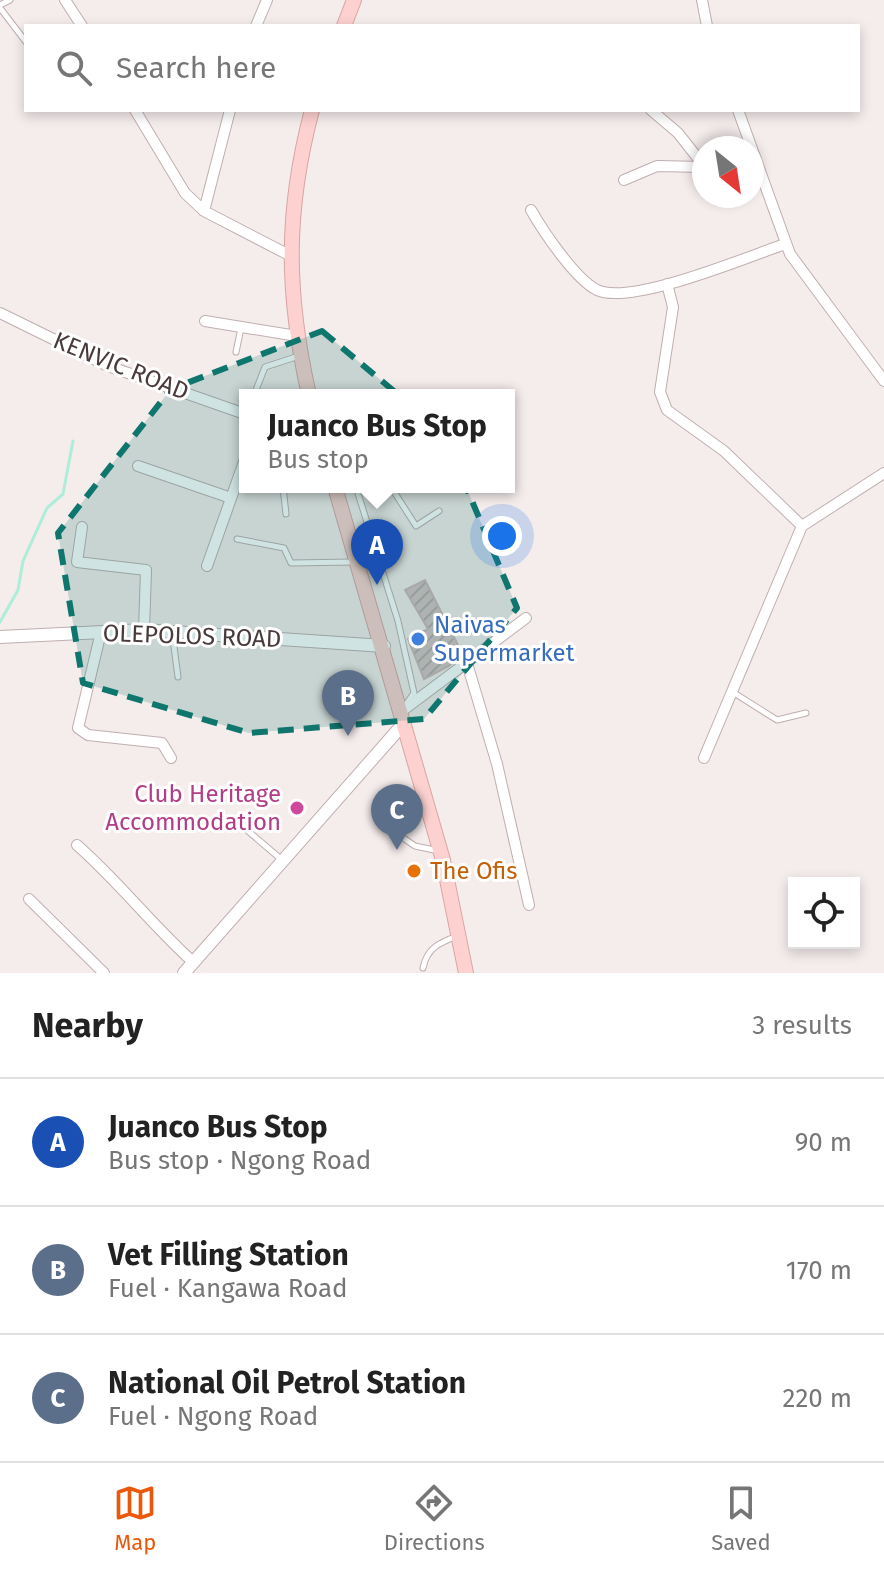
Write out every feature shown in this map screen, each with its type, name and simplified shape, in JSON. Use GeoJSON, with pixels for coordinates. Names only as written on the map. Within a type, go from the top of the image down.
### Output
{"type":"FeatureCollection","features":[{"type":"Feature","properties":{"kind":"main road"},"geometry":{"type":"LineString","coordinates":[[345,24],[354,0]]}},
{"type":"Feature","properties":{"kind":"main road"},"geometry":{"type":"LineString","coordinates":[[308,389],[297,336],[289,255],[293,203],[312,112]]}},
{"type":"Feature","properties":{"kind":"main road"},"geometry":{"type":"LineString","coordinates":[[337,493],[427,801],[466,973]]}},
{"type":"Feature","properties":{"kind":"street"},"geometry":{"type":"LineString","coordinates":[[65,0],[81,24]]}},
{"type":"Feature","properties":{"kind":"street"},"geometry":{"type":"LineString","coordinates":[[257,24],[267,0]]}},
{"type":"Feature","properties":{"kind":"street"},"geometry":{"type":"LineString","coordinates":[[702,0],[707,24]]}},
{"type":"Feature","properties":{"kind":"street"},"geometry":{"type":"LineString","coordinates":[[136,112],[185,193],[204,211],[289,255]]}},
{"type":"Feature","properties":{"kind":"street"},"geometry":{"type":"LineString","coordinates":[[204,211],[229,112]]}},
{"type":"Feature","properties":{"kind":"street"},"geometry":{"type":"LineString","coordinates":[[653,112],[678,133],[692,151]]}},
{"type":"Feature","properties":{"kind":"street"},"geometry":{"type":"LineString","coordinates":[[739,112],[748,136]]}},
{"type":"Feature","properties":{"kind":"street"},"geometry":{"type":"LineString","coordinates":[[624,180],[657,166],[692,166]]}},
{"type":"Feature","properties":{"kind":"street"},"geometry":{"type":"LineString","coordinates":[[764,177],[785,244],[884,381]]}},
{"type":"Feature","properties":{"kind":"street"},"geometry":{"type":"LineString","coordinates":[[531,210],[554,244],[600,292],[628,294],[667,284],[785,244]]}},
{"type":"Feature","properties":{"kind":"street"},"geometry":{"type":"LineString","coordinates":[[667,284],[673,307],[660,392],[663,403],[673,415],[724,451],[802,526]]}},
{"type":"Feature","properties":{"kind":"street","name":"KENVIC ROAD"},"geometry":{"type":"LineString","coordinates":[[0,313],[108,366],[239,412]]}},
{"type":"Feature","properties":{"kind":"street"},"geometry":{"type":"LineString","coordinates":[[205,321],[297,336]]}},
{"type":"Feature","properties":{"kind":"street"},"geometry":{"type":"LineString","coordinates":[[138,466],[231,498]]}},
{"type":"Feature","properties":{"kind":"street"},"geometry":{"type":"LineString","coordinates":[[704,758],[802,526],[884,473]]}},
{"type":"Feature","properties":{"kind":"street"},"geometry":{"type":"LineString","coordinates":[[207,566],[239,476]]}},
{"type":"Feature","properties":{"kind":"street"},"geometry":{"type":"LineString","coordinates":[[82,527],[77,562],[146,570],[144,630]]}},
{"type":"Feature","properties":{"kind":"street"},"geometry":{"type":"LineString","coordinates":[[184,973],[403,717],[466,660],[526,618]]}},
{"type":"Feature","properties":{"kind":"street","name":"OLEPOLOS ROAD"},"geometry":{"type":"LineString","coordinates":[[0,637],[144,630],[384,646]]}},
{"type":"Feature","properties":{"kind":"street"},"geometry":{"type":"LineString","coordinates":[[101,632],[78,728],[88,735],[162,743],[171,758]]}},
{"type":"Feature","properties":{"kind":"street"},"geometry":{"type":"LineString","coordinates":[[466,660],[497,764],[529,905]]}},
{"type":"Feature","properties":{"kind":"street"},"geometry":{"type":"LineString","coordinates":[[77,845],[112,876],[160,931],[193,962]]}},
{"type":"Feature","properties":{"kind":"street"},"geometry":{"type":"LineString","coordinates":[[29,899],[104,973]]}},
{"type":"Feature","properties":{"kind":"lane"},"geometry":{"type":"LineString","coordinates":[[10,0],[0,6],[24,39]]}},
{"type":"Feature","properties":{"kind":"lane"},"geometry":{"type":"LineString","coordinates":[[236,352],[242,327]]}},
{"type":"Feature","properties":{"kind":"lane"},"geometry":{"type":"LineString","coordinates":[[256,389],[265,367],[301,356]]}},
{"type":"Feature","properties":{"kind":"lane"},"geometry":{"type":"LineString","coordinates":[[284,493],[286,514]]}},
{"type":"Feature","properties":{"kind":"lane"},"geometry":{"type":"LineString","coordinates":[[358,493],[398,621],[414,693],[403,717]]}},
{"type":"Feature","properties":{"kind":"lane"},"geometry":{"type":"LineString","coordinates":[[395,493],[416,526],[439,511]]}},
{"type":"Feature","properties":{"kind":"lane"},"geometry":{"type":"LineString","coordinates":[[237,539],[284,548],[291,563],[358,562]]}},
{"type":"Feature","properties":{"kind":"lane"},"geometry":{"type":"LineString","coordinates":[[172,631],[178,677]]}},
{"type":"Feature","properties":{"kind":"lane"},"geometry":{"type":"LineString","coordinates":[[730,691],[777,720],[806,713]]}},
{"type":"Feature","properties":{"kind":"lane"},"geometry":{"type":"LineString","coordinates":[[427,801],[403,818],[398,828],[399,835],[415,846],[440,851]]}},
{"type":"Feature","properties":{"kind":"lane"},"geometry":{"type":"LineString","coordinates":[[241,825],[283,860]]}},
{"type":"Feature","properties":{"kind":"lane"},"geometry":{"type":"LineString","coordinates":[[423,968],[429,952],[437,944],[458,935]]}},
{"type":"Feature","properties":{"kind":"highlighted area"},"geometry":{"type":"Polygon","coordinates":[[[322,331],[443,432],[517,608],[424,719],[249,733],[83,683],[58,533],[171,389],[322,331]]]}},
{"type":"Feature","properties":{"kind":"building"},"geometry":{"type":"Polygon","coordinates":[[[425,580],[462,653],[449,666],[424,679],[408,639],[428,629],[405,590],[425,580]]]}},
{"type":"Feature","properties":{"kind":"waterway"},"geometry":{"type":"LineString","coordinates":[[0,622],[18,590],[23,561],[47,508],[63,494],[73,441]]}},
{"type":"Feature","properties":{"kind":"place","name":"Juanco Bus Stop"},"geometry":{"type":"Point","coordinates":[377,585]}},
{"type":"Feature","properties":{"kind":"place","name":"Naivas Supermarket"},"geometry":{"type":"Point","coordinates":[418,639]}},
{"type":"Feature","properties":{"kind":"place","name":"Vet Filling Station"},"geometry":{"type":"Point","coordinates":[348,736]}},
{"type":"Feature","properties":{"kind":"place","name":"Club Heritage Accommodation"},"geometry":{"type":"Point","coordinates":[297,808]}},
{"type":"Feature","properties":{"kind":"place","name":"National Oil Petrol Station"},"geometry":{"type":"Point","coordinates":[397,850]}},
{"type":"Feature","properties":{"kind":"place","name":"The Ofis"},"geometry":{"type":"Point","coordinates":[414,871]}}]}
